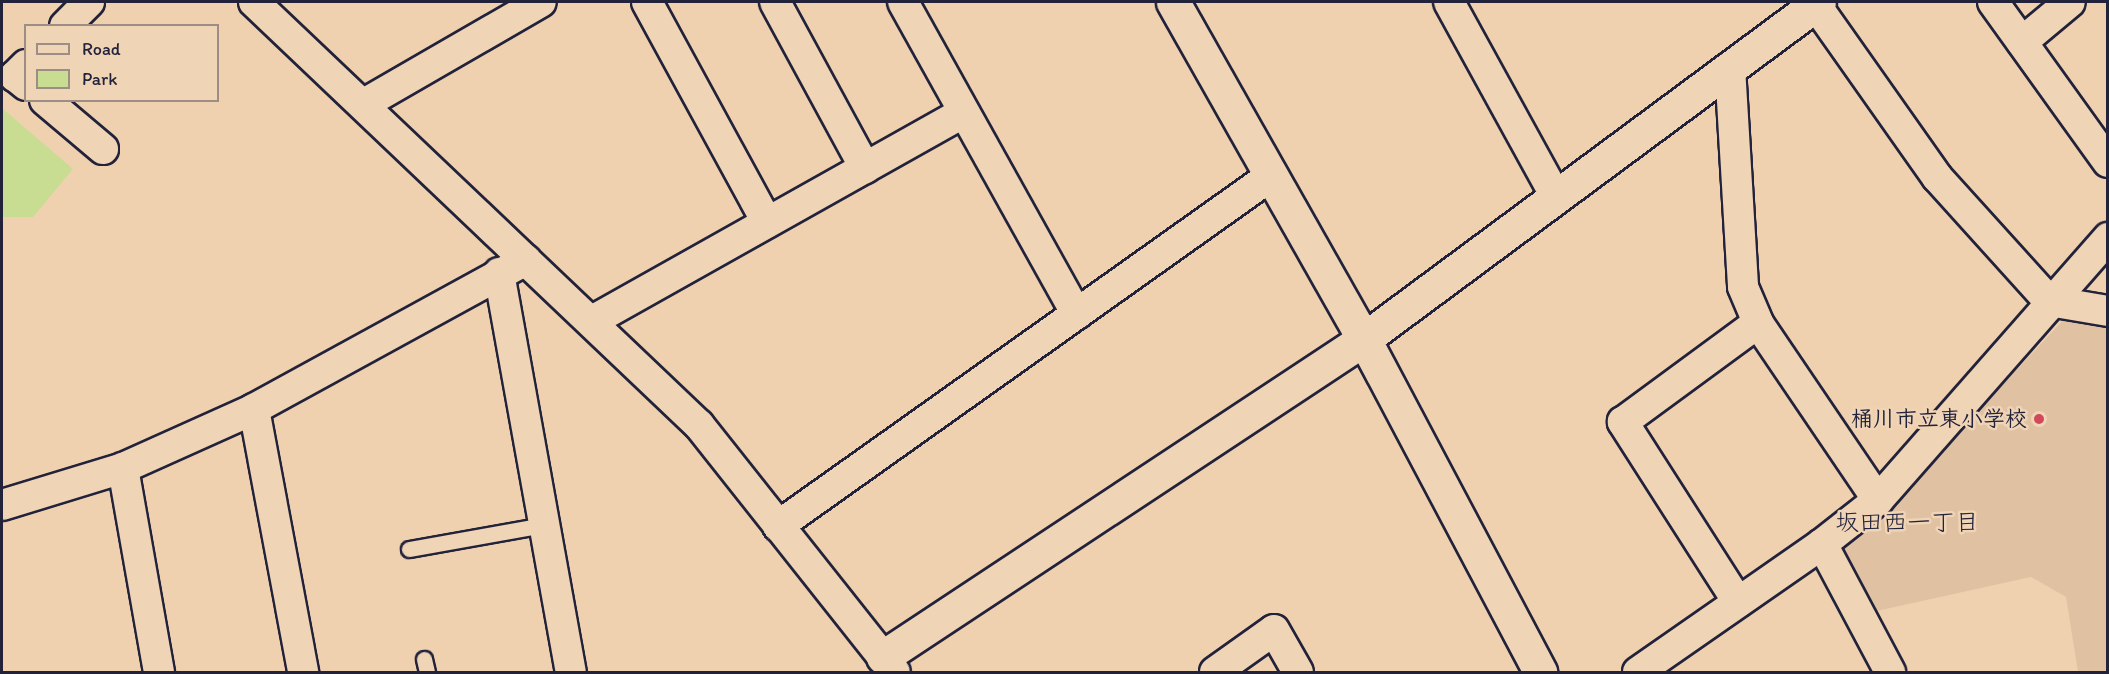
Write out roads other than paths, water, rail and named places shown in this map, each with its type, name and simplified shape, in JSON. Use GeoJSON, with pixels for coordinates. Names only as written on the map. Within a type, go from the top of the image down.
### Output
{"type":"FeatureCollection","features":[{"type":"Feature","properties":{"kind":"street"},"geometry":{"type":"LineString","coordinates":[[67,24],[89,2]]}},
{"type":"Feature","properties":{"kind":"street"},"geometry":{"type":"LineString","coordinates":[[254,2],[364,104],[699,425],[889,665],[1365,339],[1817,3],[1937,177],[2049,301],[2108,311]]}},
{"type":"Feature","properties":{"kind":"street"},"geometry":{"type":"LineString","coordinates":[[364,104],[541,2]]}},
{"type":"Feature","properties":{"kind":"street"},"geometry":{"type":"LineString","coordinates":[[647,2],[767,222]]}},
{"type":"Feature","properties":{"kind":"street"},"geometry":{"type":"LineString","coordinates":[[775,2],[865,168]]}},
{"type":"Feature","properties":{"kind":"street"},"geometry":{"type":"LineString","coordinates":[[903,2],[1077,314]]}},
{"type":"Feature","properties":{"kind":"street"},"geometry":{"type":"LineString","coordinates":[[1173,2],[1365,339],[1539,672]]}},
{"type":"Feature","properties":{"kind":"street"},"geometry":{"type":"LineString","coordinates":[[1449,2],[1556,197]]}},
{"type":"Feature","properties":{"kind":"street"},"geometry":{"type":"LineString","coordinates":[[1993,2],[2108,162]]}},
{"type":"Feature","properties":{"kind":"street"},"geometry":{"type":"LineString","coordinates":[[2022,42],[2070,2]]}},
{"type":"Feature","properties":{"kind":"street"},"geometry":{"type":"LineString","coordinates":[[24,67],[15,76],[24,83]]}},
{"type":"Feature","properties":{"kind":"street"},"geometry":{"type":"LineString","coordinates":[[1730,67],[1743,288],[1758,322],[1878,500]]}},
{"type":"Feature","properties":{"kind":"street"},"geometry":{"type":"LineString","coordinates":[[47,102],[102,149]]}},
{"type":"Feature","properties":{"kind":"street"},"geometry":{"type":"LineString","coordinates":[[592,321],[963,113]]}},
{"type":"Feature","properties":{"kind":"street"},"geometry":{"type":"LineString","coordinates":[[778,526],[1272,175]]}},
{"type":"Feature","properties":{"kind":"street"},"geometry":{"type":"LineString","coordinates":[[1638,672],[1822,544],[1878,500],[2049,301],[2108,238]]}},
{"type":"Feature","properties":{"kind":"street"},"geometry":{"type":"LineString","coordinates":[[2,505],[123,468],[254,409],[526,260]]}},
{"type":"Feature","properties":{"kind":"street"},"geometry":{"type":"LineString","coordinates":[[499,273],[571,672]]}},
{"type":"Feature","properties":{"kind":"street"},"geometry":{"type":"LineString","coordinates":[[1738,602],[1623,422],[1758,322]]}},
{"type":"Feature","properties":{"kind":"street"},"geometry":{"type":"LineString","coordinates":[[254,409],[303,672]]}},
{"type":"Feature","properties":{"kind":"street"},"geometry":{"type":"LineString","coordinates":[[123,468],[159,672]]}},
{"type":"Feature","properties":{"kind":"street"},"geometry":{"type":"LineString","coordinates":[[1822,544],[1890,672]]}},
{"type":"Feature","properties":{"kind":"street"},"geometry":{"type":"LineString","coordinates":[[1215,672],[1274,630],[1298,672]]}},
{"type":"Feature","properties":{"kind":"lane"},"geometry":{"type":"LineString","coordinates":[[409,549],[544,525]]}},
{"type":"Feature","properties":{"kind":"place","name":"桶川市立東小学校"},"geometry":{"type":"Point","coordinates":[2039,419]}},
{"type":"Feature","properties":{"kind":"district","name":"坂田西一丁目"},"geometry":{"type":"Point","coordinates":[1907,522]}}]}
